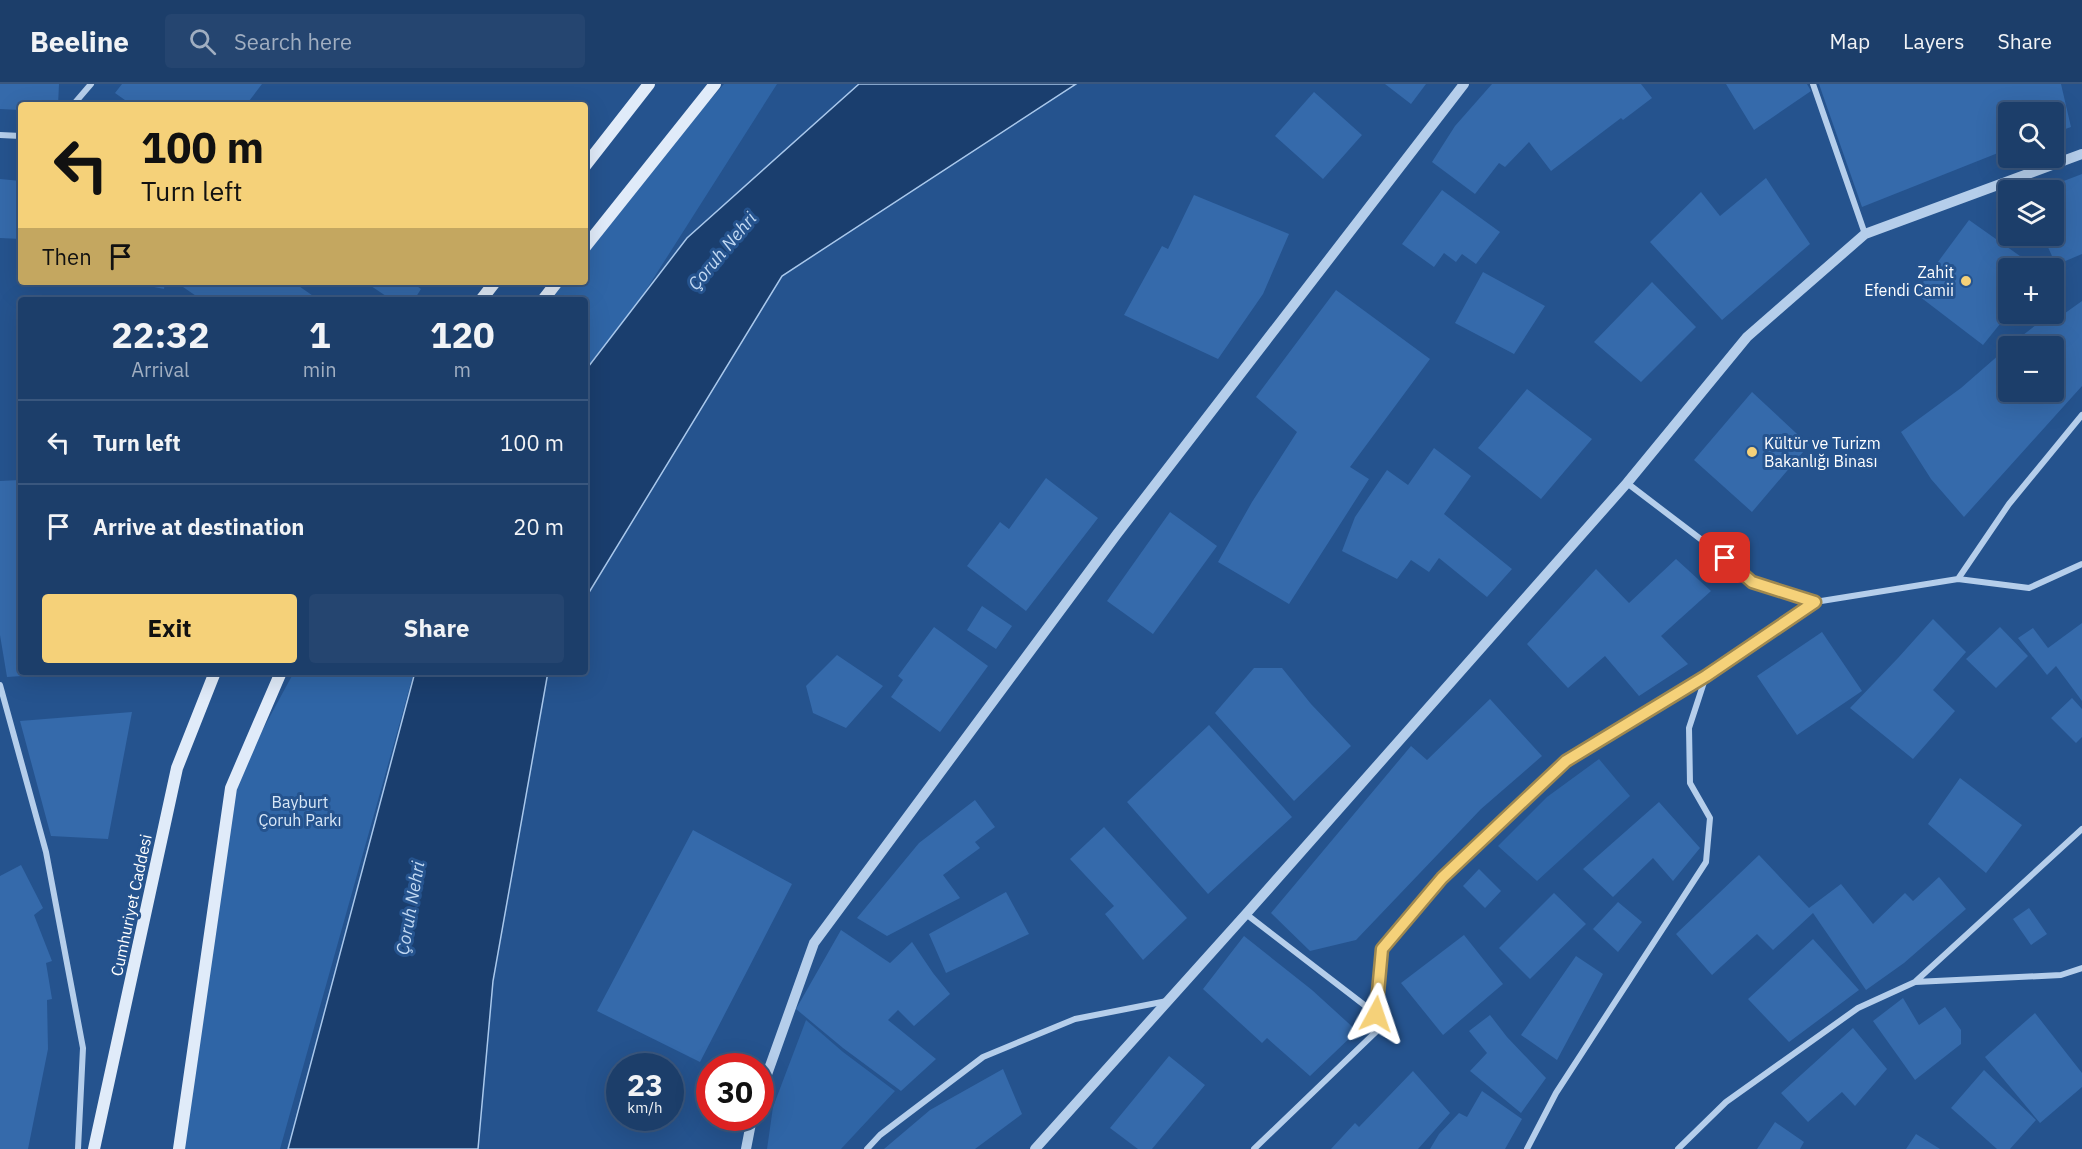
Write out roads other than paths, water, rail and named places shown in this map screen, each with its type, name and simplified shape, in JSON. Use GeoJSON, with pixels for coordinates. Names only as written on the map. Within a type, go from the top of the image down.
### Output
{"type":"FeatureCollection","features":[{"type":"Feature","properties":{"kind":"main road"},"geometry":{"type":"LineString","coordinates":[[588,162],[649,84]]}},
{"type":"Feature","properties":{"kind":"main road"},"geometry":{"type":"LineString","coordinates":[[588,243],[715,84]]}},
{"type":"Feature","properties":{"kind":"main road"},"geometry":{"type":"LineString","coordinates":[[483,297],[493,285]]}},
{"type":"Feature","properties":{"kind":"main road"},"geometry":{"type":"LineString","coordinates":[[545,297],[555,285]]}},
{"type":"Feature","properties":{"kind":"main road","name":"Cumhuriyet Caddesi"},"geometry":{"type":"LineString","coordinates":[[94,1149],[177,768],[214,675]]}},
{"type":"Feature","properties":{"kind":"main road"},"geometry":{"type":"LineString","coordinates":[[179,1149],[231,788],[280,675]]}},
{"type":"Feature","properties":{"kind":"street"},"geometry":{"type":"LineString","coordinates":[[76,102],[91,84]]}},
{"type":"Feature","properties":{"kind":"street"},"geometry":{"type":"LineString","coordinates":[[774,1055],[814,943],[1110,543],[1464,84]]}},
{"type":"Feature","properties":{"kind":"street"},"geometry":{"type":"LineString","coordinates":[[1813,84],[1865,234]]}},
{"type":"Feature","properties":{"kind":"street"},"geometry":{"type":"LineString","coordinates":[[0,135],[18,136]]}},
{"type":"Feature","properties":{"kind":"street"},"geometry":{"type":"LineString","coordinates":[[1035,1149],[1627,483],[1747,337],[1865,234],[2082,154]]}},
{"type":"Feature","properties":{"kind":"street"},"geometry":{"type":"LineString","coordinates":[[1958,579],[2009,504],[2082,415]]}},
{"type":"Feature","properties":{"kind":"street"},"geometry":{"type":"LineString","coordinates":[[1627,483],[1711,546],[1752,582],[1815,602]]}},
{"type":"Feature","properties":{"kind":"street"},"geometry":{"type":"LineString","coordinates":[[1376,1014],[1382,949],[1442,878],[1566,761],[1706,676],[1815,602],[1958,579],[2029,588],[2082,564]]}},
{"type":"Feature","properties":{"kind":"street"},"geometry":{"type":"LineString","coordinates":[[1527,1149],[1556,1093],[1706,862],[1710,818],[1690,783],[1689,728],[1706,676]]}},
{"type":"Feature","properties":{"kind":"street"},"geometry":{"type":"LineString","coordinates":[[0,685],[46,852],[83,1048],[78,1149]]}},
{"type":"Feature","properties":{"kind":"street"},"geometry":{"type":"LineString","coordinates":[[1678,1149],[1726,1102],[1858,1008],[1915,982],[2082,829]]}},
{"type":"Feature","properties":{"kind":"street"},"geometry":{"type":"LineString","coordinates":[[1246,914],[1376,1014],[1382,1026],[1254,1149]]}},
{"type":"Feature","properties":{"kind":"street"},"geometry":{"type":"LineString","coordinates":[[1915,982],[2061,975],[2082,968]]}},
{"type":"Feature","properties":{"kind":"street"},"geometry":{"type":"LineString","coordinates":[[867,1149],[880,1135],[983,1057],[1076,1019],[1167,1001]]}},
{"type":"Feature","properties":{"kind":"street"},"geometry":{"type":"LineString","coordinates":[[746,1149],[749,1131]]}},
{"type":"Feature","properties":{"kind":"water","name":"Çoruh Nehri"},"geometry":{"type":"Polygon","coordinates":[[[859,84],[1076,84],[782,276],[588,594],[588,367],[687,238],[859,84]]]}},
{"type":"Feature","properties":{"kind":"water","name":"Çoruh Nehri"},"geometry":{"type":"Polygon","coordinates":[[[414,675],[547,675],[493,981],[478,1149],[288,1149],[414,675]]]}},
{"type":"Feature","properties":{"kind":"place","name":"Zahit Efendi Camii"},"geometry":{"type":"Point","coordinates":[1966,281]}},
{"type":"Feature","properties":{"kind":"place","name":"Kültür ve Turizm Bakanlığı Binası"},"geometry":{"type":"Point","coordinates":[1752,452]}},
{"type":"Feature","properties":{"kind":"park label","name":"Bayburt Çoruh Parkı"},"geometry":{"type":"Point","coordinates":[300,811]}}]}
